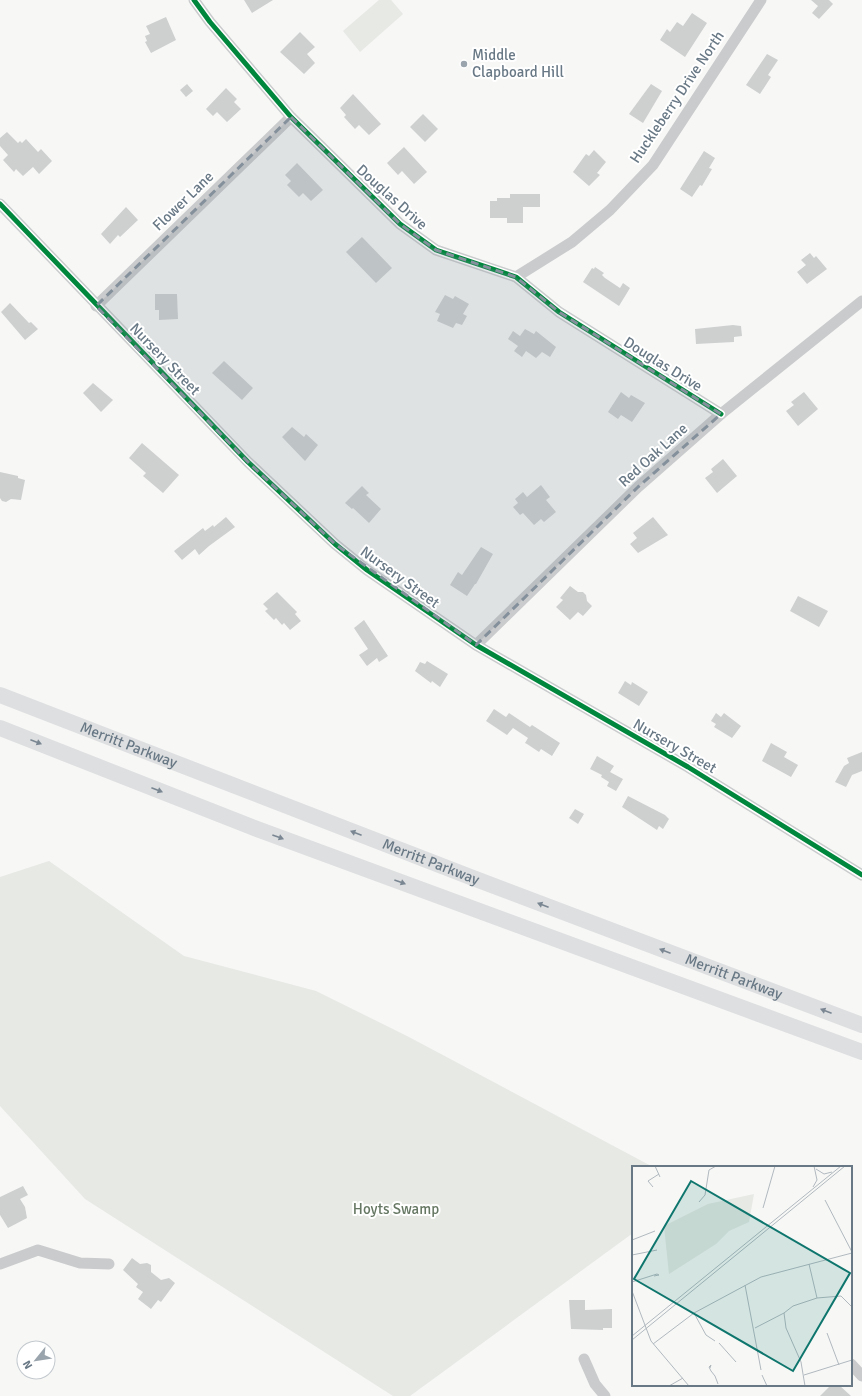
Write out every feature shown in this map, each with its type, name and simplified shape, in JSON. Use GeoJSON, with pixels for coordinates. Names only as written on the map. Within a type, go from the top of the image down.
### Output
{"type":"FeatureCollection","features":[{"type":"Feature","properties":{"kind":"highway","name":"Merritt Parkway"},"geometry":{"type":"LineString","coordinates":[[0,695],[473,878],[862,1025]]}},
{"type":"Feature","properties":{"kind":"highway","name":"Merritt Parkway"},"geometry":{"type":"LineString","coordinates":[[0,728],[257,829],[862,1052]]}},
{"type":"Feature","properties":{"kind":"street","name":"Douglas Drive"},"geometry":{"type":"LineString","coordinates":[[194,0],[210,22],[291,117],[400,224],[436,250],[516,277],[559,312],[720,414]]}},
{"type":"Feature","properties":{"kind":"street","name":"Huckleberry Drive North"},"geometry":{"type":"LineString","coordinates":[[516,277],[572,242],[610,210],[653,165],[761,0]]}},
{"type":"Feature","properties":{"kind":"street","name":"Flower Lane"},"geometry":{"type":"LineString","coordinates":[[96,306],[291,117]]}},
{"type":"Feature","properties":{"kind":"street","name":"Nursery Street"},"geometry":{"type":"LineString","coordinates":[[0,204],[96,306],[248,462],[335,544],[367,570],[476,645],[688,767],[862,875]]}},
{"type":"Feature","properties":{"kind":"street","name":"Red Oak Lane"},"geometry":{"type":"LineString","coordinates":[[476,645],[638,488],[720,414],[862,301]]}},
{"type":"Feature","properties":{"kind":"street"},"geometry":{"type":"LineString","coordinates":[[0,1264],[38,1250],[80,1263],[108,1264]]}},
{"type":"Feature","properties":{"kind":"street"},"geometry":{"type":"LineString","coordinates":[[584,1359],[595,1384],[605,1396]]}},
{"type":"Feature","properties":{"kind":"street"},"geometry":{"type":"LineString","coordinates":[[852,1365],[862,1376]]}},
{"type":"Feature","properties":{"kind":"highlighted area"},"geometry":{"type":"Polygon","coordinates":[[[291,117],[400,224],[436,250],[516,277],[559,312],[721,414],[638,487],[476,645],[335,544],[248,462],[96,306],[291,117]]]}},
{"type":"Feature","properties":{"kind":"green space"},"geometry":{"type":"Polygon","coordinates":[[[379,0],[391,0],[403,14],[360,52],[343,31],[379,0]]]}},
{"type":"Feature","properties":{"kind":"green space","name":"Hoyts Swamp"},"geometry":{"type":"Polygon","coordinates":[[[49,861],[184,956],[316,991],[407,1036],[651,1166],[632,1166],[632,1234],[410,1396],[393,1396],[85,1199],[0,1106],[0,877],[49,861]]]}},
{"type":"Feature","properties":{"kind":"building"},"geometry":{"type":"Polygon","coordinates":[[[244,0],[273,0],[252,13],[244,0]]]}},
{"type":"Feature","properties":{"kind":"building"},"geometry":{"type":"Polygon","coordinates":[[[811,0],[829,0],[833,4],[819,19],[812,13],[818,6],[811,0]]]}},
{"type":"Feature","properties":{"kind":"building"},"geometry":{"type":"Polygon","coordinates":[[[692,13],[707,23],[685,57],[660,40],[667,29],[670,32],[677,22],[683,26],[692,13]]]}},
{"type":"Feature","properties":{"kind":"building"},"geometry":{"type":"Polygon","coordinates":[[[166,17],[176,40],[151,53],[145,42],[147,41],[145,36],[150,34],[146,26],[166,17]]]}},
{"type":"Feature","properties":{"kind":"building"},"geometry":{"type":"Polygon","coordinates":[[[300,32],[315,47],[307,54],[315,63],[304,74],[280,52],[300,32]]]}},
{"type":"Feature","properties":{"kind":"building"},"geometry":{"type":"Polygon","coordinates":[[[767,54],[778,60],[768,75],[771,77],[760,94],[746,85],[767,54]]]}},
{"type":"Feature","properties":{"kind":"building"},"geometry":{"type":"Polygon","coordinates":[[[187,84],[193,91],[186,97],[180,90],[187,84]]]}},
{"type":"Feature","properties":{"kind":"building"},"geometry":{"type":"Polygon","coordinates":[[[651,84],[662,91],[643,123],[629,114],[651,84]]]}},
{"type":"Feature","properties":{"kind":"building"},"geometry":{"type":"Polygon","coordinates":[[[226,88],[237,99],[234,102],[241,109],[227,122],[217,112],[213,116],[206,109],[226,88]]]}},
{"type":"Feature","properties":{"kind":"building"},"geometry":{"type":"Polygon","coordinates":[[[353,94],[381,124],[369,135],[359,125],[355,129],[344,117],[346,115],[340,108],[353,94]]]}},
{"type":"Feature","properties":{"kind":"building"},"geometry":{"type":"Polygon","coordinates":[[[423,114],[438,129],[425,142],[410,127],[423,114]]]}},
{"type":"Feature","properties":{"kind":"building"},"geometry":{"type":"Polygon","coordinates":[[[7,132],[18,143],[20,141],[22,143],[26,139],[38,152],[41,149],[52,161],[39,174],[33,167],[23,176],[16,169],[14,172],[3,160],[8,155],[0,146],[0,138],[7,132]]]}},
{"type":"Feature","properties":{"kind":"building"},"geometry":{"type":"Polygon","coordinates":[[[404,147],[427,172],[414,184],[402,171],[398,175],[387,163],[404,147]]]}},
{"type":"Feature","properties":{"kind":"building"},"geometry":{"type":"Polygon","coordinates":[[[594,150],[606,162],[597,173],[600,175],[589,186],[573,172],[586,154],[589,156],[594,150]]]}},
{"type":"Feature","properties":{"kind":"building"},"geometry":{"type":"Polygon","coordinates":[[[704,151],[715,158],[709,168],[712,169],[702,186],[700,185],[692,197],[680,189],[704,151]]]}},
{"type":"Feature","properties":{"kind":"building"},"geometry":{"type":"Polygon","coordinates":[[[297,163],[323,190],[311,201],[303,193],[299,197],[287,185],[291,181],[285,175],[297,163]]]}},
{"type":"Feature","properties":{"kind":"building"},"geometry":{"type":"Polygon","coordinates":[[[510,194],[540,194],[540,207],[523,207],[523,223],[507,223],[507,218],[490,218],[490,201],[497,201],[497,198],[510,198],[510,194]]]}},
{"type":"Feature","properties":{"kind":"building"},"geometry":{"type":"Polygon","coordinates":[[[126,207],[138,220],[120,237],[118,235],[110,244],[101,234],[126,207]]]}},
{"type":"Feature","properties":{"kind":"building"},"geometry":{"type":"Polygon","coordinates":[[[362,237],[392,268],[376,283],[346,252],[362,237]]]}},
{"type":"Feature","properties":{"kind":"building"},"geometry":{"type":"Polygon","coordinates":[[[810,253],[814,258],[816,256],[827,269],[807,284],[797,272],[806,265],[801,260],[810,253]]]}},
{"type":"Feature","properties":{"kind":"building"},"geometry":{"type":"Polygon","coordinates":[[[595,267],[604,273],[602,275],[605,278],[620,288],[623,283],[630,288],[619,306],[583,282],[592,268],[594,269],[595,267]]]}},
{"type":"Feature","properties":{"kind":"building"},"geometry":{"type":"Polygon","coordinates":[[[155,294],[177,294],[178,319],[159,320],[159,310],[155,310],[155,294]]]}},
{"type":"Feature","properties":{"kind":"building"},"geometry":{"type":"Polygon","coordinates":[[[445,295],[453,299],[455,296],[469,304],[463,314],[467,316],[462,325],[456,323],[453,328],[437,321],[440,314],[435,312],[445,295]]]}},
{"type":"Feature","properties":{"kind":"building"},"geometry":{"type":"Polygon","coordinates":[[[10,303],[29,323],[31,322],[38,329],[25,340],[1,312],[10,303]]]}},
{"type":"Feature","properties":{"kind":"building"},"geometry":{"type":"Polygon","coordinates":[[[733,325],[741,326],[742,336],[734,337],[734,342],[696,344],[695,329],[733,325]]]}},
{"type":"Feature","properties":{"kind":"building"},"geometry":{"type":"Polygon","coordinates":[[[525,329],[534,334],[536,331],[556,347],[550,357],[542,352],[536,358],[526,351],[522,357],[514,351],[518,346],[508,339],[513,331],[520,336],[525,329]]]}},
{"type":"Feature","properties":{"kind":"building"},"geometry":{"type":"Polygon","coordinates":[[[224,361],[253,388],[242,400],[212,373],[224,361]]]}},
{"type":"Feature","properties":{"kind":"building"},"geometry":{"type":"Polygon","coordinates":[[[93,383],[113,400],[101,412],[83,393],[93,383]]]}},
{"type":"Feature","properties":{"kind":"building"},"geometry":{"type":"Polygon","coordinates":[[[621,392],[629,398],[631,395],[645,403],[632,422],[621,415],[618,419],[608,412],[621,392]]]}},
{"type":"Feature","properties":{"kind":"building"},"geometry":{"type":"Polygon","coordinates":[[[804,392],[818,409],[798,426],[786,411],[794,405],[791,402],[804,392]]]}},
{"type":"Feature","properties":{"kind":"building"},"geometry":{"type":"Polygon","coordinates":[[[292,427],[304,437],[306,434],[318,445],[305,461],[282,437],[292,427]]]}},
{"type":"Feature","properties":{"kind":"building"},"geometry":{"type":"Polygon","coordinates":[[[142,443],[179,475],[163,493],[143,476],[146,473],[129,458],[142,443]]]}},
{"type":"Feature","properties":{"kind":"building"},"geometry":{"type":"Polygon","coordinates":[[[723,459],[737,476],[717,493],[705,478],[713,472],[711,469],[723,459]]]}},
{"type":"Feature","properties":{"kind":"building"},"geometry":{"type":"Polygon","coordinates":[[[0,472],[18,476],[18,478],[25,480],[21,500],[11,499],[6,502],[2,501],[0,498],[0,472]]]}},
{"type":"Feature","properties":{"kind":"building"},"geometry":{"type":"Polygon","coordinates":[[[541,485],[550,497],[546,500],[556,512],[544,522],[541,519],[534,525],[523,513],[520,515],[513,507],[518,503],[515,499],[523,492],[527,497],[541,485]]]}},
{"type":"Feature","properties":{"kind":"building"},"geometry":{"type":"Polygon","coordinates":[[[362,486],[369,493],[366,495],[381,509],[369,523],[353,508],[352,509],[345,503],[362,486]]]}},
{"type":"Feature","properties":{"kind":"building"},"geometry":{"type":"Polygon","coordinates":[[[226,517],[235,527],[199,555],[195,549],[182,560],[174,551],[203,528],[205,531],[213,525],[214,527],[226,517]]]}},
{"type":"Feature","properties":{"kind":"building"},"geometry":{"type":"Polygon","coordinates":[[[653,517],[668,535],[638,553],[630,544],[637,538],[633,533],[653,517]]]}},
{"type":"Feature","properties":{"kind":"building"},"geometry":{"type":"Polygon","coordinates":[[[481,547],[493,554],[476,584],[467,596],[450,585],[458,572],[462,575],[481,547]]]}},
{"type":"Feature","properties":{"kind":"building"},"geometry":{"type":"Polygon","coordinates":[[[570,586],[578,592],[583,592],[586,595],[587,601],[592,606],[583,616],[578,612],[570,620],[556,607],[563,600],[560,598],[570,586]]]}},
{"type":"Feature","properties":{"kind":"building"},"geometry":{"type":"Polygon","coordinates":[[[277,592],[297,612],[295,614],[301,621],[290,630],[284,623],[282,625],[276,618],[274,620],[265,611],[268,609],[263,604],[277,592]]]}},
{"type":"Feature","properties":{"kind":"building"},"geometry":{"type":"Polygon","coordinates":[[[798,596],[828,611],[819,627],[790,611],[798,596]]]}},
{"type":"Feature","properties":{"kind":"building"},"geometry":{"type":"Polygon","coordinates":[[[364,620],[388,656],[379,662],[377,658],[367,666],[359,655],[368,649],[354,628],[364,620]]]}},
{"type":"Feature","properties":{"kind":"building"},"geometry":{"type":"Polygon","coordinates":[[[427,661],[448,674],[440,687],[432,681],[431,683],[415,671],[420,662],[425,664],[427,661]]]}},
{"type":"Feature","properties":{"kind":"building"},"geometry":{"type":"Polygon","coordinates":[[[625,681],[631,685],[632,682],[648,692],[639,706],[618,693],[625,681]]]}},
{"type":"Feature","properties":{"kind":"building"},"geometry":{"type":"Polygon","coordinates":[[[494,709],[506,717],[509,713],[530,727],[532,725],[560,743],[552,756],[541,749],[539,752],[525,743],[528,738],[513,728],[507,735],[486,721],[494,709]]]}},
{"type":"Feature","properties":{"kind":"building"},"geometry":{"type":"Polygon","coordinates":[[[716,713],[721,717],[724,713],[741,726],[732,738],[714,727],[716,724],[711,721],[716,713]]]}},
{"type":"Feature","properties":{"kind":"building"},"geometry":{"type":"Polygon","coordinates":[[[771,743],[787,752],[784,757],[798,765],[791,777],[762,761],[771,743]]]}},
{"type":"Feature","properties":{"kind":"building"},"geometry":{"type":"Polygon","coordinates":[[[862,752],[862,771],[852,775],[846,787],[835,782],[844,766],[849,763],[847,758],[862,752]]]}},
{"type":"Feature","properties":{"kind":"building"},"geometry":{"type":"Polygon","coordinates":[[[597,756],[614,766],[610,772],[623,779],[616,791],[607,786],[609,782],[601,777],[602,775],[590,769],[597,756]]]}},
{"type":"Feature","properties":{"kind":"building"},"geometry":{"type":"Polygon","coordinates":[[[628,796],[665,815],[669,819],[663,829],[659,826],[657,830],[622,807],[628,796]]]}},
{"type":"Feature","properties":{"kind":"building"},"geometry":{"type":"Polygon","coordinates":[[[575,809],[584,814],[578,824],[569,818],[575,809]]]}},
{"type":"Feature","properties":{"kind":"building"},"geometry":{"type":"Polygon","coordinates":[[[23,1186],[28,1195],[20,1199],[25,1207],[27,1218],[8,1228],[0,1215],[0,1197],[23,1186]]]}},
{"type":"Feature","properties":{"kind":"building"},"geometry":{"type":"Polygon","coordinates":[[[132,1258],[140,1264],[147,1263],[151,1265],[151,1272],[161,1280],[169,1278],[175,1283],[161,1302],[158,1300],[151,1309],[138,1299],[143,1292],[136,1287],[138,1284],[123,1270],[132,1258]]]}},
{"type":"Feature","properties":{"kind":"building"},"geometry":{"type":"Polygon","coordinates":[[[569,1300],[585,1300],[585,1310],[612,1309],[612,1328],[603,1328],[603,1330],[571,1329],[569,1300]]]}},
{"type":"Feature","properties":{"kind":"building"},"geometry":{"type":"Polygon","coordinates":[[[830,1386],[840,1386],[851,1396],[820,1396],[830,1386]]]}},
{"type":"Feature","properties":{"kind":"cycle path"},"geometry":{"type":"LineString","coordinates":[[194,0],[210,22],[291,117],[400,224],[436,250],[516,277],[559,312],[721,414]]}},
{"type":"Feature","properties":{"kind":"cycle path"},"geometry":{"type":"LineString","coordinates":[[0,204],[248,462],[335,544],[367,570],[476,645],[688,767],[862,875]]}},
{"type":"Feature","properties":{"kind":"place","name":"Middle Clapboard Hill"},"geometry":{"type":"Point","coordinates":[464,64]}}]}
